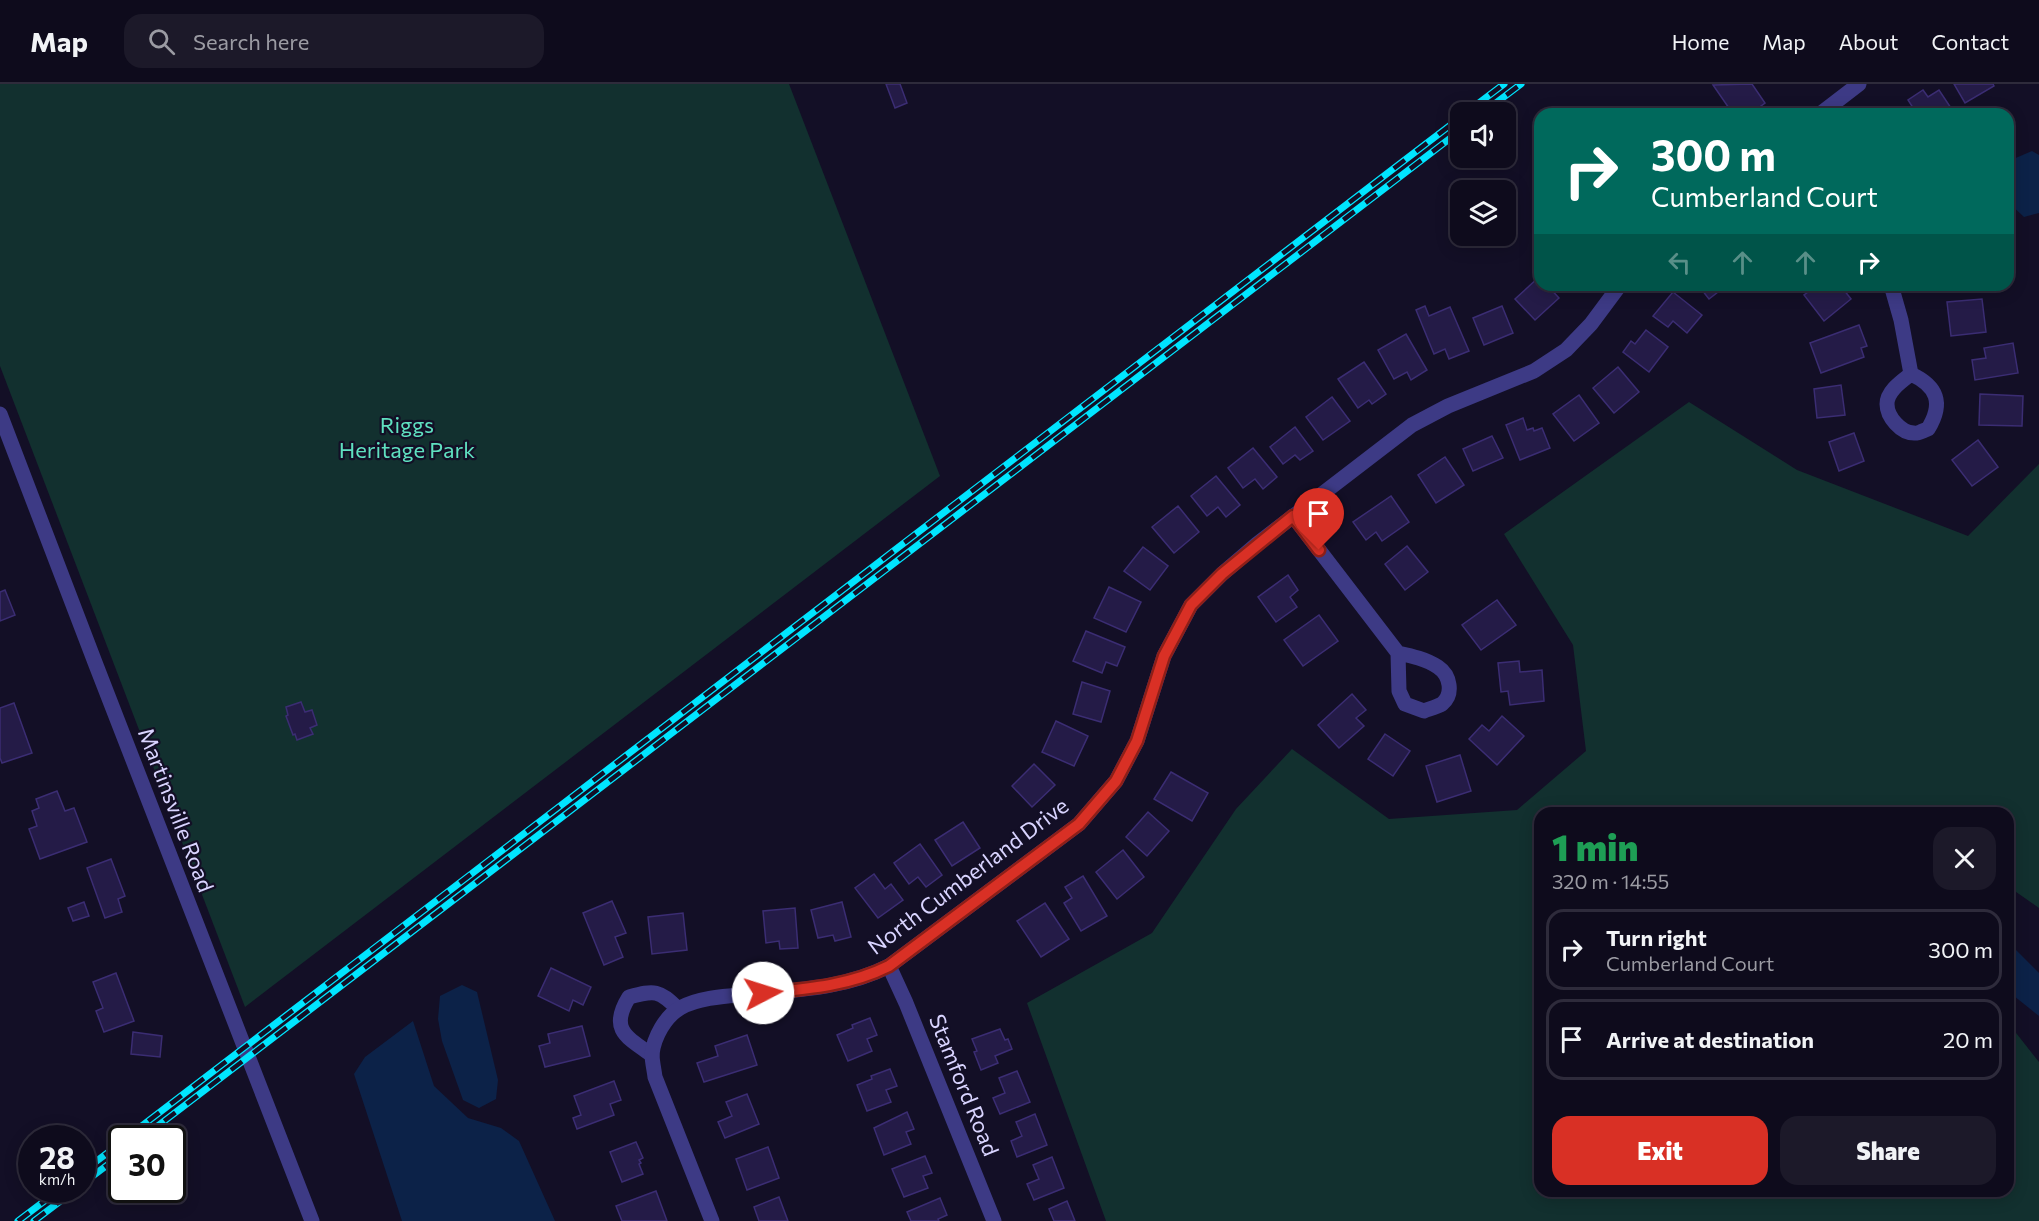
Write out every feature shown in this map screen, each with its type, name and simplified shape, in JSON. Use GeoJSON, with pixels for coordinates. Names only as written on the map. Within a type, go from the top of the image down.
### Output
{"type":"FeatureCollection","features":[{"type":"Feature","properties":{"kind":"street"},"geometry":{"type":"LineString","coordinates":[[1828,108],[1859,84]]}},
{"type":"Feature","properties":{"kind":"street","name":"North Cumberland Drive"},"geometry":{"type":"LineString","coordinates":[[678,1009],[690,1003],[724,997],[802,990],[869,976],[889,966],[1079,824],[1116,781],[1137,741],[1164,656],[1191,605],[1222,574],[1293,516],[1412,425],[1448,406],[1534,371],[1566,350],[1591,324],[1616,291]]}},
{"type":"Feature","properties":{"kind":"street"},"geometry":{"type":"LineString","coordinates":[[1893,291],[1901,320],[1911,374]]}},
{"type":"Feature","properties":{"kind":"street","name":"Martinsville Road"},"geometry":{"type":"LineString","coordinates":[[0,414],[312,1221]]}},
{"type":"Feature","properties":{"kind":"street"},"geometry":{"type":"LineString","coordinates":[[1293,516],[1398,653]]}},
{"type":"Feature","properties":{"kind":"street","name":"Stamford Road"},"geometry":{"type":"LineString","coordinates":[[889,966],[994,1221]]}},
{"type":"Feature","properties":{"kind":"street"},"geometry":{"type":"LineString","coordinates":[[652,1055],[629,1039],[619,1024],[621,1011],[629,997],[647,992],[663,994],[678,1009],[662,1025],[655,1042],[652,1055],[655,1077],[712,1221]]}},
{"type":"Feature","properties":{"kind":"green space","name":"Riggs Heritage Park"},"geometry":{"type":"Polygon","coordinates":[[[0,84],[789,84],[940,476],[245,1007],[0,366],[0,84]]]}},
{"type":"Feature","properties":{"kind":"green space"},"geometry":{"type":"Polygon","coordinates":[[[1689,402],[1797,470],[1968,536],[2039,464],[2039,908],[2014,890],[2014,807],[1534,807],[1534,1197],[2014,1197],[2014,1030],[2039,1062],[2039,1221],[1106,1221],[1027,1003],[1152,933],[1236,809],[1292,749],[1389,819],[1517,810],[1586,751],[1573,645],[1504,534],[1689,402]]]}},
{"type":"Feature","properties":{"kind":"water"},"geometry":{"type":"Polygon","coordinates":[[[2032,151],[2039,155],[2039,213],[2024,217],[2014,208],[2014,159],[2032,151]]]}},
{"type":"Feature","properties":{"kind":"water"},"geometry":{"type":"Polygon","coordinates":[[[2014,948],[2039,973],[2039,1016],[2014,996],[2014,948]]]}},
{"type":"Feature","properties":{"kind":"water"},"geometry":{"type":"Polygon","coordinates":[[[462,985],[477,992],[498,1080],[496,1099],[479,1108],[463,1100],[442,1041],[438,1019],[440,996],[462,985]]]}},
{"type":"Feature","properties":{"kind":"water"},"geometry":{"type":"Polygon","coordinates":[[[413,1021],[434,1086],[468,1118],[501,1128],[519,1141],[555,1221],[402,1221],[354,1074],[365,1057],[413,1021]]]}},
{"type":"Feature","properties":{"kind":"building"},"geometry":{"type":"Polygon","coordinates":[[[886,84],[900,84],[907,103],[895,108],[886,84]]]}},
{"type":"Feature","properties":{"kind":"building"},"geometry":{"type":"Polygon","coordinates":[[[1752,84],[1765,103],[1758,108],[1729,108],[1713,85],[1752,84]]]}},
{"type":"Feature","properties":{"kind":"building"},"geometry":{"type":"Polygon","coordinates":[[[1954,84],[1993,84],[1994,86],[1965,103],[1954,84]]]}},
{"type":"Feature","properties":{"kind":"building"},"geometry":{"type":"Polygon","coordinates":[[[1923,90],[1928,97],[1939,90],[1951,108],[1913,108],[1908,100],[1923,90]]]}},
{"type":"Feature","properties":{"kind":"building"},"geometry":{"type":"Polygon","coordinates":[[[1534,282],[1534,291],[1553,291],[1559,298],[1535,320],[1515,299],[1534,282]]]}},
{"type":"Feature","properties":{"kind":"building"},"geometry":{"type":"Polygon","coordinates":[[[1703,291],[1719,291],[1709,299],[1703,291]]]}},
{"type":"Feature","properties":{"kind":"building"},"geometry":{"type":"Polygon","coordinates":[[[1810,291],[1845,291],[1851,299],[1824,321],[1804,295],[1810,291]]]}},
{"type":"Feature","properties":{"kind":"building"},"geometry":{"type":"Polygon","coordinates":[[[1673,292],[1702,315],[1687,333],[1673,321],[1668,327],[1653,316],[1673,292]]]}},
{"type":"Feature","properties":{"kind":"building"},"geometry":{"type":"Polygon","coordinates":[[[1982,299],[1986,332],[1951,336],[1947,302],[1982,299]]]}},
{"type":"Feature","properties":{"kind":"building"},"geometry":{"type":"Polygon","coordinates":[[[1425,306],[1429,316],[1450,307],[1469,351],[1449,359],[1445,349],[1434,354],[1416,310],[1425,306]]]}},
{"type":"Feature","properties":{"kind":"building"},"geometry":{"type":"Polygon","coordinates":[[[1502,306],[1513,333],[1484,345],[1473,318],[1502,306]]]}},
{"type":"Feature","properties":{"kind":"building"},"geometry":{"type":"Polygon","coordinates":[[[1859,325],[1867,346],[1861,348],[1864,357],[1821,373],[1810,343],[1859,325]]]}},
{"type":"Feature","properties":{"kind":"building"},"geometry":{"type":"Polygon","coordinates":[[[1646,330],[1668,347],[1649,372],[1623,352],[1631,341],[1635,344],[1646,330]]]}},
{"type":"Feature","properties":{"kind":"building"},"geometry":{"type":"Polygon","coordinates":[[[1406,334],[1427,370],[1411,380],[1407,372],[1394,379],[1378,350],[1406,334]]]}},
{"type":"Feature","properties":{"kind":"building"},"geometry":{"type":"Polygon","coordinates":[[[2013,343],[2018,373],[1975,380],[1972,360],[1986,358],[1984,348],[2013,343]]]}},
{"type":"Feature","properties":{"kind":"building"},"geometry":{"type":"Polygon","coordinates":[[[1364,362],[1386,394],[1372,404],[1369,400],[1358,408],[1338,379],[1364,362]]]}},
{"type":"Feature","properties":{"kind":"building"},"geometry":{"type":"Polygon","coordinates":[[[1618,367],[1639,392],[1614,413],[1593,388],[1618,367]]]}},
{"type":"Feature","properties":{"kind":"building"},"geometry":{"type":"Polygon","coordinates":[[[1841,385],[1845,415],[1817,418],[1814,389],[1841,385]]]}},
{"type":"Feature","properties":{"kind":"building"},"geometry":{"type":"Polygon","coordinates":[[[1980,394],[2023,396],[2022,426],[1979,425],[1980,394]]]}},
{"type":"Feature","properties":{"kind":"building"},"geometry":{"type":"Polygon","coordinates":[[[1579,395],[1599,423],[1574,441],[1553,414],[1579,395]]]}},
{"type":"Feature","properties":{"kind":"building"},"geometry":{"type":"Polygon","coordinates":[[[1332,397],[1350,421],[1323,440],[1306,417],[1332,397]]]}},
{"type":"Feature","properties":{"kind":"building"},"geometry":{"type":"Polygon","coordinates":[[[1523,418],[1527,430],[1533,428],[1534,431],[1542,428],[1550,448],[1520,460],[1506,425],[1523,418]]]}},
{"type":"Feature","properties":{"kind":"building"},"geometry":{"type":"Polygon","coordinates":[[[1295,427],[1313,451],[1300,460],[1295,455],[1283,464],[1270,447],[1295,427]]]}},
{"type":"Feature","properties":{"kind":"building"},"geometry":{"type":"Polygon","coordinates":[[[1854,433],[1864,461],[1839,471],[1829,442],[1854,433]]]}},
{"type":"Feature","properties":{"kind":"building"},"geometry":{"type":"Polygon","coordinates":[[[1492,436],[1503,458],[1473,471],[1463,449],[1492,436]]]}},
{"type":"Feature","properties":{"kind":"building"},"geometry":{"type":"Polygon","coordinates":[[[1978,440],[1998,467],[1972,486],[1952,460],[1978,440]]]}},
{"type":"Feature","properties":{"kind":"building"},"geometry":{"type":"Polygon","coordinates":[[[1253,448],[1277,477],[1263,489],[1255,479],[1243,488],[1228,468],[1253,448]]]}},
{"type":"Feature","properties":{"kind":"building"},"geometry":{"type":"Polygon","coordinates":[[[1445,457],[1464,485],[1436,503],[1418,475],[1445,457]]]}},
{"type":"Feature","properties":{"kind":"building"},"geometry":{"type":"Polygon","coordinates":[[[1216,476],[1240,505],[1226,517],[1218,507],[1207,516],[1191,496],[1216,476]]]}},
{"type":"Feature","properties":{"kind":"building"},"geometry":{"type":"Polygon","coordinates":[[[1391,496],[1409,522],[1382,541],[1376,532],[1366,540],[1353,522],[1391,496]]]}},
{"type":"Feature","properties":{"kind":"building"},"geometry":{"type":"Polygon","coordinates":[[[1178,506],[1199,532],[1174,553],[1152,527],[1178,506]]]}},
{"type":"Feature","properties":{"kind":"building"},"geometry":{"type":"Polygon","coordinates":[[[1407,546],[1428,572],[1405,590],[1385,564],[1407,546]]]}},
{"type":"Feature","properties":{"kind":"building"},"geometry":{"type":"Polygon","coordinates":[[[1143,547],[1168,566],[1150,590],[1124,571],[1143,547]]]}},
{"type":"Feature","properties":{"kind":"building"},"geometry":{"type":"Polygon","coordinates":[[[1288,575],[1298,590],[1290,597],[1297,607],[1276,622],[1258,597],[1288,575]]]}},
{"type":"Feature","properties":{"kind":"building"},"geometry":{"type":"Polygon","coordinates":[[[1109,587],[1141,602],[1126,632],[1094,618],[1109,587]]]}},
{"type":"Feature","properties":{"kind":"building"},"geometry":{"type":"Polygon","coordinates":[[[5,590],[15,615],[0,621],[0,592],[5,590]]]}},
{"type":"Feature","properties":{"kind":"building"},"geometry":{"type":"Polygon","coordinates":[[[1497,600],[1516,625],[1481,650],[1462,625],[1497,600]]]}},
{"type":"Feature","properties":{"kind":"building"},"geometry":{"type":"Polygon","coordinates":[[[1319,615],[1338,641],[1303,666],[1284,640],[1319,615]]]}},
{"type":"Feature","properties":{"kind":"building"},"geometry":{"type":"Polygon","coordinates":[[[1086,631],[1125,647],[1117,666],[1106,662],[1102,673],[1073,661],[1086,631]]]}},
{"type":"Feature","properties":{"kind":"building"},"geometry":{"type":"Polygon","coordinates":[[[1519,661],[1520,672],[1542,670],[1544,701],[1510,705],[1508,691],[1501,692],[1498,663],[1519,661]]]}},
{"type":"Feature","properties":{"kind":"building"},"geometry":{"type":"Polygon","coordinates":[[[1082,682],[1110,691],[1101,722],[1073,714],[1082,682]]]}},
{"type":"Feature","properties":{"kind":"building"},"geometry":{"type":"Polygon","coordinates":[[[1352,694],[1366,710],[1356,718],[1364,726],[1339,748],[1318,725],[1352,694]]]}},
{"type":"Feature","properties":{"kind":"building"},"geometry":{"type":"Polygon","coordinates":[[[301,702],[305,712],[312,710],[317,725],[310,728],[313,734],[297,740],[286,716],[288,715],[286,707],[301,702]]]}},
{"type":"Feature","properties":{"kind":"building"},"geometry":{"type":"Polygon","coordinates":[[[14,703],[32,753],[2,763],[0,758],[0,708],[14,703]]]}},
{"type":"Feature","properties":{"kind":"building"},"geometry":{"type":"Polygon","coordinates":[[[1502,716],[1524,736],[1497,765],[1469,739],[1482,725],[1489,731],[1502,716]]]}},
{"type":"Feature","properties":{"kind":"building"},"geometry":{"type":"Polygon","coordinates":[[[1056,721],[1088,736],[1074,766],[1042,752],[1056,721]]]}},
{"type":"Feature","properties":{"kind":"building"},"geometry":{"type":"Polygon","coordinates":[[[1385,734],[1410,751],[1393,776],[1368,759],[1385,734]]]}},
{"type":"Feature","properties":{"kind":"building"},"geometry":{"type":"Polygon","coordinates":[[[1460,755],[1471,791],[1437,802],[1426,766],[1460,755]]]}},
{"type":"Feature","properties":{"kind":"building"},"geometry":{"type":"Polygon","coordinates":[[[1034,764],[1055,785],[1032,807],[1012,786],[1034,764]]]}},
{"type":"Feature","properties":{"kind":"building"},"geometry":{"type":"Polygon","coordinates":[[[1171,772],[1208,793],[1192,821],[1154,799],[1171,772]]]}},
{"type":"Feature","properties":{"kind":"building"},"geometry":{"type":"Polygon","coordinates":[[[57,791],[65,811],[74,808],[87,842],[40,859],[29,829],[37,826],[32,811],[39,808],[36,799],[57,791]]]}},
{"type":"Feature","properties":{"kind":"building"},"geometry":{"type":"Polygon","coordinates":[[[1148,812],[1169,831],[1147,856],[1126,837],[1148,812]]]}},
{"type":"Feature","properties":{"kind":"building"},"geometry":{"type":"Polygon","coordinates":[[[963,822],[980,848],[952,866],[935,840],[963,822]]]}},
{"type":"Feature","properties":{"kind":"building"},"geometry":{"type":"Polygon","coordinates":[[[920,844],[942,875],[926,887],[918,877],[909,884],[894,863],[920,844]]]}},
{"type":"Feature","properties":{"kind":"building"},"geometry":{"type":"Polygon","coordinates":[[[1123,850],[1144,877],[1117,899],[1096,872],[1123,850]]]}},
{"type":"Feature","properties":{"kind":"building"},"geometry":{"type":"Polygon","coordinates":[[[111,859],[125,896],[118,899],[122,912],[105,918],[87,868],[111,859]]]}},
{"type":"Feature","properties":{"kind":"building"},"geometry":{"type":"Polygon","coordinates":[[[874,874],[885,889],[891,884],[903,900],[878,918],[855,888],[874,874]]]}},
{"type":"Feature","properties":{"kind":"building"},"geometry":{"type":"Polygon","coordinates":[[[1083,876],[1107,916],[1081,931],[1064,903],[1072,898],[1065,887],[1083,876]]]}},
{"type":"Feature","properties":{"kind":"building"},"geometry":{"type":"Polygon","coordinates":[[[612,901],[626,933],[615,937],[623,957],[604,965],[583,913],[612,901]]]}},
{"type":"Feature","properties":{"kind":"building"},"geometry":{"type":"Polygon","coordinates":[[[84,902],[89,916],[73,921],[68,908],[84,902]]]}},
{"type":"Feature","properties":{"kind":"building"},"geometry":{"type":"Polygon","coordinates":[[[842,902],[851,937],[835,941],[833,935],[818,938],[811,910],[842,902]]]}},
{"type":"Feature","properties":{"kind":"building"},"geometry":{"type":"Polygon","coordinates":[[[1045,903],[1069,939],[1041,957],[1017,921],[1045,903]]]}},
{"type":"Feature","properties":{"kind":"building"},"geometry":{"type":"Polygon","coordinates":[[[795,908],[798,948],[780,949],[779,941],[766,943],[763,911],[795,908]]]}},
{"type":"Feature","properties":{"kind":"building"},"geometry":{"type":"Polygon","coordinates":[[[683,913],[687,950],[652,954],[648,917],[683,913]]]}},
{"type":"Feature","properties":{"kind":"building"},"geometry":{"type":"Polygon","coordinates":[[[551,968],[591,987],[583,1005],[573,1000],[569,1011],[538,996],[551,968]]]}},
{"type":"Feature","properties":{"kind":"building"},"geometry":{"type":"Polygon","coordinates":[[[116,973],[134,1021],[104,1032],[96,1011],[103,1008],[93,982],[116,973]]]}},
{"type":"Feature","properties":{"kind":"building"},"geometry":{"type":"Polygon","coordinates":[[[870,1018],[877,1035],[867,1039],[872,1051],[848,1061],[837,1035],[853,1028],[852,1025],[870,1018]]]}},
{"type":"Feature","properties":{"kind":"building"},"geometry":{"type":"Polygon","coordinates":[[[582,1026],[590,1056],[545,1067],[539,1046],[550,1043],[548,1034],[582,1026]]]}},
{"type":"Feature","properties":{"kind":"building"},"geometry":{"type":"Polygon","coordinates":[[[1000,1029],[1012,1049],[995,1056],[998,1063],[981,1070],[972,1039],[1000,1029]]]}},
{"type":"Feature","properties":{"kind":"building"},"geometry":{"type":"Polygon","coordinates":[[[133,1032],[162,1036],[160,1057],[131,1054],[133,1032]]]}},
{"type":"Feature","properties":{"kind":"building"},"geometry":{"type":"Polygon","coordinates":[[[747,1035],[757,1065],[704,1082],[697,1063],[718,1056],[715,1046],[747,1035]]]}},
{"type":"Feature","properties":{"kind":"building"},"geometry":{"type":"Polygon","coordinates":[[[890,1069],[897,1086],[886,1090],[891,1102],[867,1111],[857,1085],[872,1079],[871,1076],[890,1069]]]}},
{"type":"Feature","properties":{"kind":"building"},"geometry":{"type":"Polygon","coordinates":[[[1017,1071],[1030,1102],[1000,1114],[993,1098],[1005,1093],[999,1078],[1017,1071]]]}},
{"type":"Feature","properties":{"kind":"building"},"geometry":{"type":"Polygon","coordinates":[[[614,1081],[621,1100],[610,1104],[614,1115],[577,1129],[573,1118],[581,1115],[574,1096],[614,1081]]]}},
{"type":"Feature","properties":{"kind":"building"},"geometry":{"type":"Polygon","coordinates":[[[747,1094],[759,1124],[725,1138],[718,1122],[732,1116],[726,1102],[747,1094]]]}},
{"type":"Feature","properties":{"kind":"building"},"geometry":{"type":"Polygon","coordinates":[[[907,1112],[914,1129],[906,1132],[911,1144],[884,1155],[874,1128],[907,1112]]]}},
{"type":"Feature","properties":{"kind":"building"},"geometry":{"type":"Polygon","coordinates":[[[1035,1114],[1047,1145],[1017,1157],[1011,1141],[1022,1136],[1016,1122],[1035,1114]]]}},
{"type":"Feature","properties":{"kind":"building"},"geometry":{"type":"Polygon","coordinates":[[[636,1142],[643,1158],[639,1160],[641,1163],[639,1164],[643,1174],[622,1182],[610,1152],[636,1142]]]}},
{"type":"Feature","properties":{"kind":"building"},"geometry":{"type":"Polygon","coordinates":[[[768,1147],[779,1178],[747,1190],[736,1159],[768,1147]]]}},
{"type":"Feature","properties":{"kind":"building"},"geometry":{"type":"Polygon","coordinates":[[[925,1156],[932,1173],[923,1176],[928,1188],[904,1197],[892,1169],[925,1156]]]}},
{"type":"Feature","properties":{"kind":"building"},"geometry":{"type":"Polygon","coordinates":[[[1052,1157],[1064,1188],[1034,1200],[1027,1184],[1039,1179],[1033,1165],[1052,1157]]]}},
{"type":"Feature","properties":{"kind":"building"},"geometry":{"type":"Polygon","coordinates":[[[656,1191],[667,1221],[622,1221],[616,1206],[656,1191]]]}},
{"type":"Feature","properties":{"kind":"building"},"geometry":{"type":"Polygon","coordinates":[[[779,1197],[788,1221],[759,1221],[754,1207],[779,1197]]]}},
{"type":"Feature","properties":{"kind":"building"},"geometry":{"type":"Polygon","coordinates":[[[940,1198],[947,1215],[938,1219],[939,1221],[911,1221],[907,1212],[940,1198]]]}},
{"type":"Feature","properties":{"kind":"building"},"geometry":{"type":"Polygon","coordinates":[[[1067,1201],[1075,1221],[1054,1221],[1049,1209],[1067,1201]]]}},
{"type":"Feature","properties":{"kind":"railway"},"geometry":{"type":"LineString","coordinates":[[1480,102],[1504,84]]}},
{"type":"Feature","properties":{"kind":"railway"},"geometry":{"type":"LineString","coordinates":[[1497,102],[1521,84]]}},
{"type":"Feature","properties":{"kind":"railway"},"geometry":{"type":"LineString","coordinates":[[143,1125],[1450,125]]}},
{"type":"Feature","properties":{"kind":"railway"},"geometry":{"type":"LineString","coordinates":[[159,1125],[1450,138]]}},
{"type":"Feature","properties":{"kind":"railway"},"geometry":{"type":"LineString","coordinates":[[96,1162],[108,1152]]}},
{"type":"Feature","properties":{"kind":"railway"},"geometry":{"type":"LineString","coordinates":[[96,1174],[108,1164]]}},
{"type":"Feature","properties":{"kind":"railway"},"geometry":{"type":"LineString","coordinates":[[18,1221],[42,1203]]}},
{"type":"Feature","properties":{"kind":"railway"},"geometry":{"type":"LineString","coordinates":[[34,1221],[58,1203]]}},
{"type":"Feature","properties":{"kind":"route"},"geometry":{"type":"LineString","coordinates":[[763,993],[802,990],[848,982],[869,976],[889,966],[1079,824],[1116,781],[1137,741],[1164,656],[1191,605],[1222,574],[1293,516],[1319,550]]}}]}
